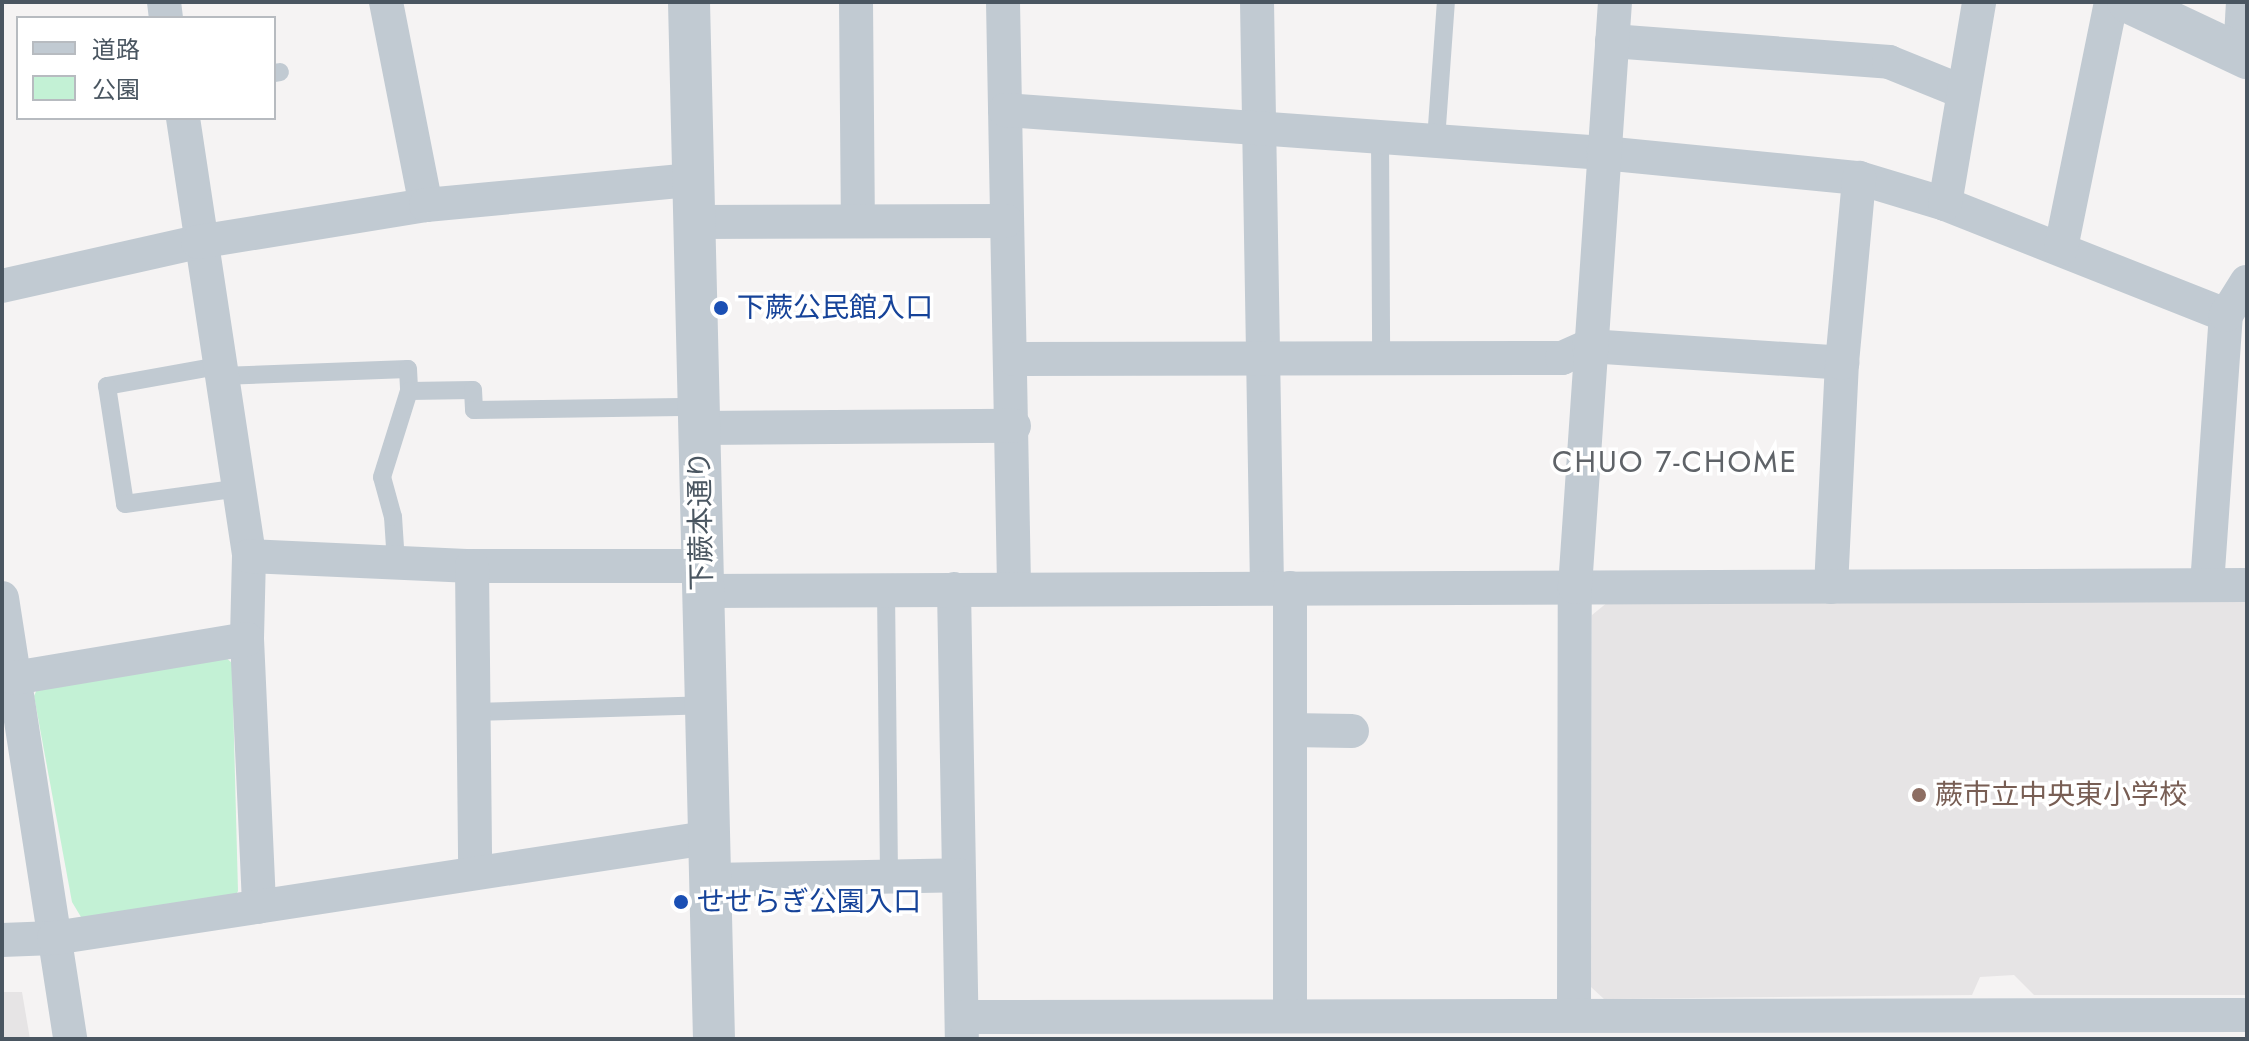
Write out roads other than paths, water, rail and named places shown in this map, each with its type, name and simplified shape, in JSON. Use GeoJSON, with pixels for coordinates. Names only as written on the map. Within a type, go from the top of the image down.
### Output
{"type":"FeatureCollection","features":[{"type":"Feature","properties":{"kind":"street"},"geometry":{"type":"LineString","coordinates":[[386,2],[426,205]]}},
{"type":"Feature","properties":{"kind":"street","name":"下蕨本通り"},"geometry":{"type":"LineString","coordinates":[[689,2],[714,1039]]}},
{"type":"Feature","properties":{"kind":"street"},"geometry":{"type":"LineString","coordinates":[[856,2],[858,220]]}},
{"type":"Feature","properties":{"kind":"street"},"geometry":{"type":"LineString","coordinates":[[1003,2],[1006,221],[1014,359],[1014,588]]}},
{"type":"Feature","properties":{"kind":"street"},"geometry":{"type":"LineString","coordinates":[[1257,2],[1266,360],[1305,1024]]}},
{"type":"Feature","properties":{"kind":"street"},"geometry":{"type":"LineString","coordinates":[[1582,1023],[1575,587],[1589,346],[1615,2]]}},
{"type":"Feature","properties":{"kind":"street"},"geometry":{"type":"LineString","coordinates":[[1945,204],[1979,2]]}},
{"type":"Feature","properties":{"kind":"street"},"geometry":{"type":"LineString","coordinates":[[2061,248],[2111,2]]}},
{"type":"Feature","properties":{"kind":"street"},"geometry":{"type":"LineString","coordinates":[[2128,2],[2243,56],[2243,2]]}},
{"type":"Feature","properties":{"kind":"street"},"geometry":{"type":"LineString","coordinates":[[1612,41],[1889,62],[1963,92]]}},
{"type":"Feature","properties":{"kind":"street"},"geometry":{"type":"LineString","coordinates":[[1005,110],[1603,153],[1859,178],[1945,204],[2226,315]]}},
{"type":"Feature","properties":{"kind":"street"},"geometry":{"type":"LineString","coordinates":[[183,120],[198,242],[241,488],[249,556],[247,639],[259,907]]}},
{"type":"Feature","properties":{"kind":"street"},"geometry":{"type":"LineString","coordinates":[[1831,587],[1842,363],[1859,178]]}},
{"type":"Feature","properties":{"kind":"street"},"geometry":{"type":"LineString","coordinates":[[2,286],[198,242],[426,205],[692,180]]}},
{"type":"Feature","properties":{"kind":"street"},"geometry":{"type":"LineString","coordinates":[[693,222],[1006,221]]}},
{"type":"Feature","properties":{"kind":"street"},"geometry":{"type":"LineString","coordinates":[[2207,585],[2226,315],[2247,282]]}},
{"type":"Feature","properties":{"kind":"street"},"geometry":{"type":"LineString","coordinates":[[1014,359],[1266,360],[1381,355],[1562,358],[1589,346],[1842,363]]}},
{"type":"Feature","properties":{"kind":"street"},"geometry":{"type":"LineString","coordinates":[[699,418],[1014,426]]}},
{"type":"Feature","properties":{"kind":"street"},"geometry":{"type":"LineString","coordinates":[[249,556],[886,590],[2247,585]]}},
{"type":"Feature","properties":{"kind":"street"},"geometry":{"type":"LineString","coordinates":[[472,566],[475,873]]}},
{"type":"Feature","properties":{"kind":"street"},"geometry":{"type":"LineString","coordinates":[[954,589],[962,1028],[1582,1023],[1731,1027],[2146,1027],[2247,1015]]}},
{"type":"Feature","properties":{"kind":"street"},"geometry":{"type":"LineString","coordinates":[[2,601],[70,1039]]}},
{"type":"Feature","properties":{"kind":"street"},"geometry":{"type":"LineString","coordinates":[[14,678],[247,639]]}},
{"type":"Feature","properties":{"kind":"street"},"geometry":{"type":"LineString","coordinates":[[1290,730],[1352,731]]}},
{"type":"Feature","properties":{"kind":"street"},"geometry":{"type":"LineString","coordinates":[[2,940],[54,938],[707,838]]}},
{"type":"Feature","properties":{"kind":"street"},"geometry":{"type":"LineString","coordinates":[[709,880],[959,875]]}},
{"type":"Feature","properties":{"kind":"lane"},"geometry":{"type":"LineString","coordinates":[[1436,140],[1446,2]]}},
{"type":"Feature","properties":{"kind":"lane"},"geometry":{"type":"LineString","coordinates":[[1380,137],[1381,355]]}},
{"type":"Feature","properties":{"kind":"lane"},"geometry":{"type":"LineString","coordinates":[[241,488],[125,504],[107,386],[219,371],[408,369],[409,391],[382,477],[393,517],[396,563]]}},
{"type":"Feature","properties":{"kind":"lane"},"geometry":{"type":"LineString","coordinates":[[409,391],[473,390],[474,410],[699,418]]}},
{"type":"Feature","properties":{"kind":"lane"},"geometry":{"type":"LineString","coordinates":[[886,590],[889,877]]}},
{"type":"Feature","properties":{"kind":"lane"},"geometry":{"type":"LineString","coordinates":[[473,712],[704,705]]}},
{"type":"Feature","properties":{"kind":"place","name":"下蕨公民館入口"},"geometry":{"type":"Point","coordinates":[721,308]}},
{"type":"Feature","properties":{"kind":"place","name":"蕨市立中央東小学校"},"geometry":{"type":"Point","coordinates":[1919,795]}},
{"type":"Feature","properties":{"kind":"place","name":"せせらぎ公園入口"},"geometry":{"type":"Point","coordinates":[681,902]}},
{"type":"Feature","properties":{"kind":"district","name":"CHUO 7-CHOME"},"geometry":{"type":"Point","coordinates":[1675,462]}}]}
